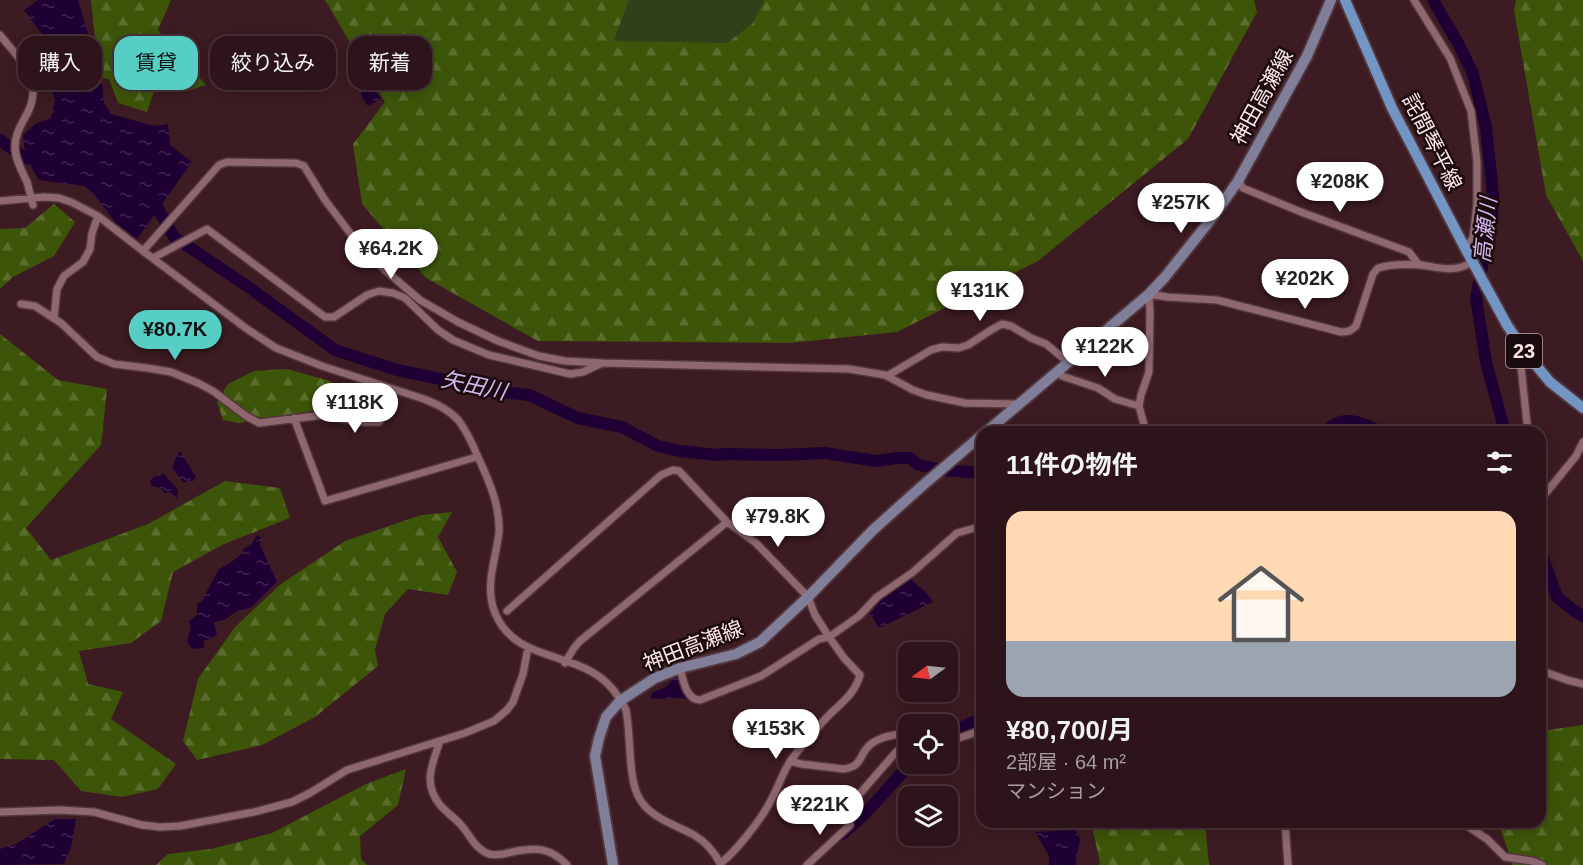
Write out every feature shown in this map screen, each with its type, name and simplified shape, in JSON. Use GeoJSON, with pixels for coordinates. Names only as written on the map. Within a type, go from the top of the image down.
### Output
{"type":"FeatureCollection","features":[{"type":"Feature","properties":{"kind":"main road","name":"神田高瀬線"},"geometry":{"type":"LineString","coordinates":[[993,426],[1149,294],[1212,218],[1238,181],[1307,56],[1331,0]]}},
{"type":"Feature","properties":{"kind":"main road","name":"詫間琴平線"},"geometry":{"type":"LineString","coordinates":[[1344,0],[1392,108],[1507,325],[1525,352],[1550,382],[1583,408]]}},
{"type":"Feature","properties":{"kind":"main road","name":"神田高瀬線"},"geometry":{"type":"LineString","coordinates":[[612,865],[596,756],[606,717],[620,700],[655,678],[680,668],[736,654],[760,642],[808,597],[873,530],[976,440]]}},
{"type":"Feature","properties":{"kind":"street"},"geometry":{"type":"LineString","coordinates":[[1414,0],[1450,58],[1471,111],[1477,162],[1477,204],[1473,238],[1465,248]]}},
{"type":"Feature","properties":{"kind":"street"},"geometry":{"type":"LineString","coordinates":[[0,35],[32,79],[33,102],[16,136],[15,148],[20,170],[27,183],[32,201]]}},
{"type":"Feature","properties":{"kind":"street"},"geometry":{"type":"LineString","coordinates":[[143,251],[219,165],[227,162],[296,163],[304,166],[325,200],[353,237],[386,271],[420,300],[468,327],[539,356],[565,361],[603,363],[849,369],[887,376],[927,395],[964,403],[1020,404]]}},
{"type":"Feature","properties":{"kind":"street"},"geometry":{"type":"LineString","coordinates":[[1238,181],[1243,188],[1409,252],[1419,265]]}},
{"type":"Feature","properties":{"kind":"street"},"geometry":{"type":"LineString","coordinates":[[0,201],[59,198],[71,202],[98,216],[247,329],[276,348],[322,366],[424,399],[438,405],[459,421],[489,480],[495,497],[498,514],[497,545],[490,584],[496,614],[506,631],[518,642],[535,651],[590,670],[611,686],[626,710],[633,775],[638,796],[646,808],[656,816],[696,836],[709,846],[721,864],[750,831],[770,803],[790,761],[821,723],[849,696],[860,675],[829,637],[815,615],[808,597],[756,543],[727,522],[679,471],[673,470],[661,475],[507,611]]}},
{"type":"Feature","properties":{"kind":"street"},"geometry":{"type":"LineString","coordinates":[[54,318],[57,289],[64,276],[83,262],[90,249],[92,233],[98,216]]}},
{"type":"Feature","properties":{"kind":"street"},"geometry":{"type":"LineString","coordinates":[[153,258],[207,229],[325,316],[334,317],[367,295],[380,291],[393,293],[405,298],[438,330],[453,340],[489,355],[570,374],[583,372],[603,363]]}},
{"type":"Feature","properties":{"kind":"street"},"geometry":{"type":"LineString","coordinates":[[1144,426],[1139,406],[1149,372],[1149,294],[1216,300],[1348,332],[1356,326],[1375,270],[1382,267],[1419,265],[1447,270],[1457,269],[1473,262]]}},
{"type":"Feature","properties":{"kind":"street"},"geometry":{"type":"LineString","coordinates":[[21,304],[35,306],[54,318],[97,357],[114,364],[171,372],[198,382],[259,423],[324,416],[358,422],[379,422],[391,401]]}},
{"type":"Feature","properties":{"kind":"street"},"geometry":{"type":"LineString","coordinates":[[887,376],[931,350],[942,346],[959,348],[968,345],[1002,324],[1011,326],[1046,344],[1068,362]]}},
{"type":"Feature","properties":{"kind":"street"},"geometry":{"type":"LineString","coordinates":[[1525,352],[1521,359],[1521,367],[1527,426]]}},
{"type":"Feature","properties":{"kind":"street"},"geometry":{"type":"LineString","coordinates":[[1058,371],[1062,376],[1098,388],[1115,399],[1139,406]]}},
{"type":"Feature","properties":{"kind":"street"},"geometry":{"type":"LineString","coordinates":[[294,418],[325,501],[473,458]]}},
{"type":"Feature","properties":{"kind":"street"},"geometry":{"type":"LineString","coordinates":[[1546,493],[1576,456],[1583,442]]}},
{"type":"Feature","properties":{"kind":"street"},"geometry":{"type":"LineString","coordinates":[[565,662],[580,641],[727,522]]}},
{"type":"Feature","properties":{"kind":"street"},"geometry":{"type":"LineString","coordinates":[[680,668],[688,693],[695,700],[761,676],[819,639],[829,637],[860,616],[877,597],[913,572],[957,533],[976,528]]}},
{"type":"Feature","properties":{"kind":"street"},"geometry":{"type":"LineString","coordinates":[[0,812],[60,810],[94,812],[160,827],[180,826],[254,812],[292,802],[347,770],[465,733],[494,721],[507,710],[519,689],[527,653]]}},
{"type":"Feature","properties":{"kind":"street"},"geometry":{"type":"LineString","coordinates":[[1546,672],[1583,684]]}},
{"type":"Feature","properties":{"kind":"street"},"geometry":{"type":"LineString","coordinates":[[958,738],[976,732]]}},
{"type":"Feature","properties":{"kind":"street"},"geometry":{"type":"LineString","coordinates":[[790,761],[851,768],[857,765],[868,746],[874,741],[898,736]]}},
{"type":"Feature","properties":{"kind":"street"},"geometry":{"type":"LineString","coordinates":[[440,741],[429,780],[431,790],[440,805],[459,822],[478,848],[496,855],[525,849],[550,851],[567,865]]}},
{"type":"Feature","properties":{"kind":"street"},"geometry":{"type":"LineString","coordinates":[[807,865],[850,825],[844,812],[898,750]]}},
{"type":"Feature","properties":{"kind":"street"},"geometry":{"type":"LineString","coordinates":[[1285,828],[1288,865]]}},
{"type":"Feature","properties":{"kind":"street"},"geometry":{"type":"LineString","coordinates":[[1470,828],[1487,839],[1505,857],[1542,865]]}},
{"type":"Feature","properties":{"kind":"green space"},"geometry":{"type":"Polygon","coordinates":[[[91,0],[171,0],[158,30],[163,36],[114,36],[114,90],[154,90],[147,112],[118,103],[109,79],[102,78],[102,36],[95,36],[91,0]]]}},
{"type":"Feature","properties":{"kind":"green space"},"geometry":{"type":"Polygon","coordinates":[[[325,0],[629,0],[614,41],[752,24],[764,0],[1254,0],[1257,12],[1188,139],[1038,261],[897,332],[789,343],[538,341],[426,278],[362,204],[353,144],[385,102],[378,90],[432,90],[432,36],[348,36],[348,39],[325,0]]]}},
{"type":"Feature","properties":{"kind":"green space"},"geometry":{"type":"Polygon","coordinates":[[[629,0],[764,0],[752,24],[727,43],[614,41],[629,0]]]}},
{"type":"Feature","properties":{"kind":"green space"},"geometry":{"type":"Polygon","coordinates":[[[1516,0],[1583,0],[1583,261],[1546,195],[1514,10],[1516,0]]]}},
{"type":"Feature","properties":{"kind":"green space"},"geometry":{"type":"Polygon","coordinates":[[[198,76],[206,85],[198,88],[198,76]]]}},
{"type":"Feature","properties":{"kind":"green space"},"geometry":{"type":"Polygon","coordinates":[[[54,204],[75,222],[54,256],[13,277],[0,289],[0,229],[25,228],[54,204]]]}},
{"type":"Feature","properties":{"kind":"green space"},"geometry":{"type":"Polygon","coordinates":[[[0,334],[58,380],[107,389],[101,445],[26,528],[51,560],[148,524],[225,481],[280,488],[290,518],[224,544],[173,572],[161,621],[131,643],[79,651],[88,684],[123,692],[111,719],[176,764],[158,789],[122,797],[81,791],[54,760],[0,759],[0,334]]]}},
{"type":"Feature","properties":{"kind":"green space"},"geometry":{"type":"Polygon","coordinates":[[[287,369],[330,381],[339,390],[331,403],[317,410],[239,423],[223,420],[217,402],[228,384],[254,371],[287,369]]]}},
{"type":"Feature","properties":{"kind":"green space"},"geometry":{"type":"Polygon","coordinates":[[[452,512],[438,537],[457,572],[448,595],[408,589],[385,614],[375,650],[378,666],[315,717],[262,745],[197,760],[183,741],[198,679],[235,627],[281,584],[345,541],[421,515],[452,512]]]}},
{"type":"Feature","properties":{"kind":"green space"},"geometry":{"type":"Polygon","coordinates":[[[1583,725],[1583,865],[1513,865],[1500,828],[1546,828],[1546,730],[1583,725]]]}},
{"type":"Feature","properties":{"kind":"green space"},"geometry":{"type":"Polygon","coordinates":[[[406,769],[398,805],[360,836],[361,859],[367,865],[156,865],[168,854],[211,849],[272,833],[366,784],[406,769]]]}},
{"type":"Feature","properties":{"kind":"green space"},"geometry":{"type":"Polygon","coordinates":[[[1092,828],[1206,828],[1209,865],[1099,865],[1092,828]]]}},
{"type":"Feature","properties":{"kind":"water"},"geometry":{"type":"Polygon","coordinates":[[[38,0],[78,0],[89,36],[43,36],[24,10],[38,0]]]}},
{"type":"Feature","properties":{"kind":"water"},"geometry":{"type":"Polygon","coordinates":[[[102,84],[104,102],[111,114],[154,126],[168,124],[170,145],[192,162],[137,239],[115,222],[93,193],[84,186],[39,180],[26,153],[23,135],[35,124],[51,118],[55,100],[51,90],[102,90],[102,84]]]}},
{"type":"Feature","properties":{"kind":"water"},"geometry":{"type":"Polygon","coordinates":[[[362,90],[373,90],[381,98],[369,106],[361,95],[362,90]]]}},
{"type":"Feature","properties":{"kind":"water"},"geometry":{"type":"Polygon","coordinates":[[[180,451],[196,477],[193,481],[184,483],[172,468],[180,451]]]}},
{"type":"Feature","properties":{"kind":"water"},"geometry":{"type":"Polygon","coordinates":[[[163,473],[178,490],[177,498],[170,492],[164,493],[161,488],[152,486],[150,480],[163,473]]]}},
{"type":"Feature","properties":{"kind":"water"},"geometry":{"type":"Polygon","coordinates":[[[257,535],[261,538],[260,545],[277,582],[250,608],[237,611],[224,620],[214,622],[217,635],[204,641],[204,648],[190,647],[187,641],[191,627],[189,621],[197,615],[197,604],[203,600],[219,569],[243,553],[243,549],[251,545],[257,535]]]}},
{"type":"Feature","properties":{"kind":"water"},"geometry":{"type":"Polygon","coordinates":[[[910,578],[933,602],[879,628],[870,614],[881,600],[910,578]]]}},
{"type":"Feature","properties":{"kind":"water"},"geometry":{"type":"Polygon","coordinates":[[[676,675],[681,678],[687,699],[650,698],[653,692],[666,687],[676,675]]]}},
{"type":"Feature","properties":{"kind":"water"},"geometry":{"type":"Polygon","coordinates":[[[55,819],[76,819],[71,847],[64,864],[0,865],[0,849],[16,844],[55,819]]]}},
{"type":"Feature","properties":{"kind":"water"},"geometry":{"type":"Polygon","coordinates":[[[1076,830],[1080,840],[1075,865],[1049,865],[1049,856],[1035,832],[1076,830]]]}},
{"type":"Feature","properties":{"kind":"waterway","name":"高瀬川"},"geometry":{"type":"LineString","coordinates":[[1433,0],[1473,74],[1486,127],[1493,195],[1492,214],[1476,298],[1486,362],[1503,426]]}},
{"type":"Feature","properties":{"kind":"waterway","name":"矢田川"},"geometry":{"type":"LineString","coordinates":[[0,140],[25,158],[43,160]]}},
{"type":"Feature","properties":{"kind":"waterway","name":"矢田川"},"geometry":{"type":"LineString","coordinates":[[150,195],[174,237],[247,286],[335,350],[397,370],[470,385],[482,390],[529,395],[578,418],[622,427],[658,446],[680,451],[716,455],[825,453],[876,461],[910,458],[919,465],[943,470],[976,473]]}},
{"type":"Feature","properties":{"kind":"waterway"},"geometry":{"type":"LineString","coordinates":[[1331,426],[1345,421],[1368,426]]}},
{"type":"Feature","properties":{"kind":"waterway","name":"高瀬川"},"geometry":{"type":"LineString","coordinates":[[1546,567],[1557,597],[1583,616]]}},
{"type":"Feature","properties":{"kind":"waterway"},"geometry":{"type":"LineString","coordinates":[[958,729],[976,721]]}},
{"type":"Feature","properties":{"kind":"waterway"},"geometry":{"type":"LineString","coordinates":[[842,834],[864,815],[901,774]]}}]}
